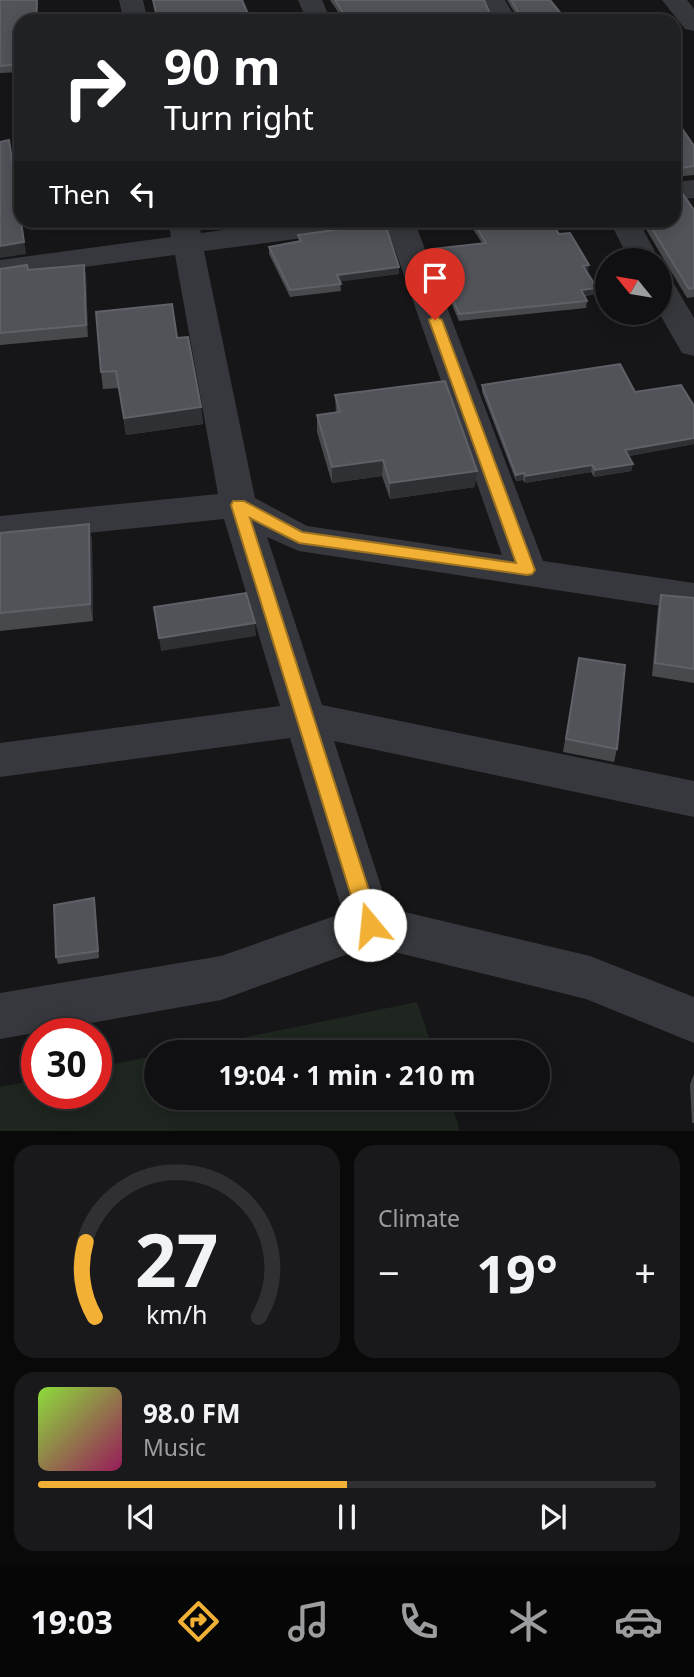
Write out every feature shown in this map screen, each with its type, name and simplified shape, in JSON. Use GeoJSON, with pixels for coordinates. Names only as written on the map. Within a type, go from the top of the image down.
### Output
{"type":"FeatureCollection","features":[{"type":"Feature","properties":{"kind":"street"},"geometry":{"type":"LineString","coordinates":[[674,0],[694,24]]}},
{"type":"Feature","properties":{"kind":"street"},"geometry":{"type":"LineString","coordinates":[[0,269],[186,233],[257,228]]}},
{"type":"Feature","properties":{"kind":"street"},"geometry":{"type":"LineString","coordinates":[[402,228],[527,570]]}},
{"type":"Feature","properties":{"kind":"street"},"geometry":{"type":"LineString","coordinates":[[626,228],[638,248]]}},
{"type":"Feature","properties":{"kind":"street"},"geometry":{"type":"LineString","coordinates":[[186,233],[238,505],[370,925]]}},
{"type":"Feature","properties":{"kind":"street"},"geometry":{"type":"LineString","coordinates":[[672,307],[694,346]]}},
{"type":"Feature","properties":{"kind":"street"},"geometry":{"type":"LineString","coordinates":[[0,529],[238,505],[299,537],[694,597]]}},
{"type":"Feature","properties":{"kind":"street"},"geometry":{"type":"LineString","coordinates":[[0,760],[307,719],[694,799]]}},
{"type":"Feature","properties":{"kind":"street"},"geometry":{"type":"LineString","coordinates":[[0,1016],[221,978],[370,925],[590,978],[694,1020]]}},
{"type":"Feature","properties":{"kind":"shaded area"},"geometry":{"type":"Polygon","coordinates":[[[417,1002],[430,1040],[232,1040],[417,1002]]]}},
{"type":"Feature","properties":{"kind":"shaded area"},"geometry":{"type":"Polygon","coordinates":[[[144,1058],[144,1110],[453,1110],[460,1131],[0,1131],[0,1087],[21,1083],[21,1109],[112,1109],[112,1065],[144,1058]]]}},
{"type":"Feature","properties":{"kind":"building"},"geometry":{"type":"Polygon","coordinates":[[[0,0],[37,0],[36,14],[14,14],[14,65],[0,66],[0,0]]]}},
{"type":"Feature","properties":{"kind":"building"},"geometry":{"type":"Polygon","coordinates":[[[153,0],[242,0],[248,14],[156,14],[153,0]]]}},
{"type":"Feature","properties":{"kind":"building"},"geometry":{"type":"Polygon","coordinates":[[[335,0],[484,0],[490,14],[344,14],[335,0]]]}},
{"type":"Feature","properties":{"kind":"building"},"geometry":{"type":"Polygon","coordinates":[[[511,0],[550,0],[561,14],[519,14],[511,0]]]}},
{"type":"Feature","properties":{"kind":"building"},"geometry":{"type":"Polygon","coordinates":[[[681,127],[694,146],[694,166],[681,168],[681,127]]]}},
{"type":"Feature","properties":{"kind":"building"},"geometry":{"type":"Polygon","coordinates":[[[9,140],[14,174],[14,228],[22,228],[24,242],[0,246],[0,142],[9,140]]]}},
{"type":"Feature","properties":{"kind":"building"},"geometry":{"type":"Polygon","coordinates":[[[681,193],[694,210],[694,288],[689,289],[672,261],[672,248],[664,248],[652,228],[681,228],[681,193]]]}},
{"type":"Feature","properties":{"kind":"building"},"geometry":{"type":"Polygon","coordinates":[[[349,228],[387,228],[399,267],[337,275],[341,284],[290,290],[269,247],[301,241],[298,235],[349,228]]]}},
{"type":"Feature","properties":{"kind":"building"},"geometry":{"type":"Polygon","coordinates":[[[477,228],[555,228],[559,234],[570,233],[589,265],[583,266],[595,288],[581,290],[587,301],[459,314],[432,249],[486,243],[477,228]]]}},
{"type":"Feature","properties":{"kind":"building"},"geometry":{"type":"Polygon","coordinates":[[[27,265],[28,270],[84,265],[86,325],[0,333],[0,269],[27,265]]]}},
{"type":"Feature","properties":{"kind":"building"},"geometry":{"type":"Polygon","coordinates":[[[172,304],[177,338],[188,337],[201,407],[124,418],[116,371],[101,372],[96,312],[172,304]]]}},
{"type":"Feature","properties":{"kind":"building"},"geometry":{"type":"Polygon","coordinates":[[[620,364],[635,392],[681,385],[694,406],[694,438],[625,450],[633,464],[595,470],[592,465],[525,476],[524,473],[516,475],[482,385],[620,364]]]}},
{"type":"Feature","properties":{"kind":"building"},"geometry":{"type":"Polygon","coordinates":[[[445,381],[477,471],[390,483],[383,460],[332,467],[317,415],[340,412],[335,395],[445,381]]]}},
{"type":"Feature","properties":{"kind":"building"},"geometry":{"type":"Polygon","coordinates":[[[89,524],[90,604],[0,613],[0,533],[89,524]]]}},
{"type":"Feature","properties":{"kind":"building"},"geometry":{"type":"Polygon","coordinates":[[[246,593],[255,623],[159,638],[154,607],[246,593]]]}},
{"type":"Feature","properties":{"kind":"building"},"geometry":{"type":"Polygon","coordinates":[[[661,595],[694,598],[694,669],[655,663],[661,595]]]}},
{"type":"Feature","properties":{"kind":"building"},"geometry":{"type":"Polygon","coordinates":[[[579,658],[625,665],[617,749],[566,739],[579,658]]]}},
{"type":"Feature","properties":{"kind":"building"},"geometry":{"type":"Polygon","coordinates":[[[94,898],[98,951],[56,957],[54,905],[94,898]]]}},
{"type":"Feature","properties":{"kind":"route"},"geometry":{"type":"LineString","coordinates":[[370,925],[238,505],[299,537],[527,570],[435,320]]}}]}
